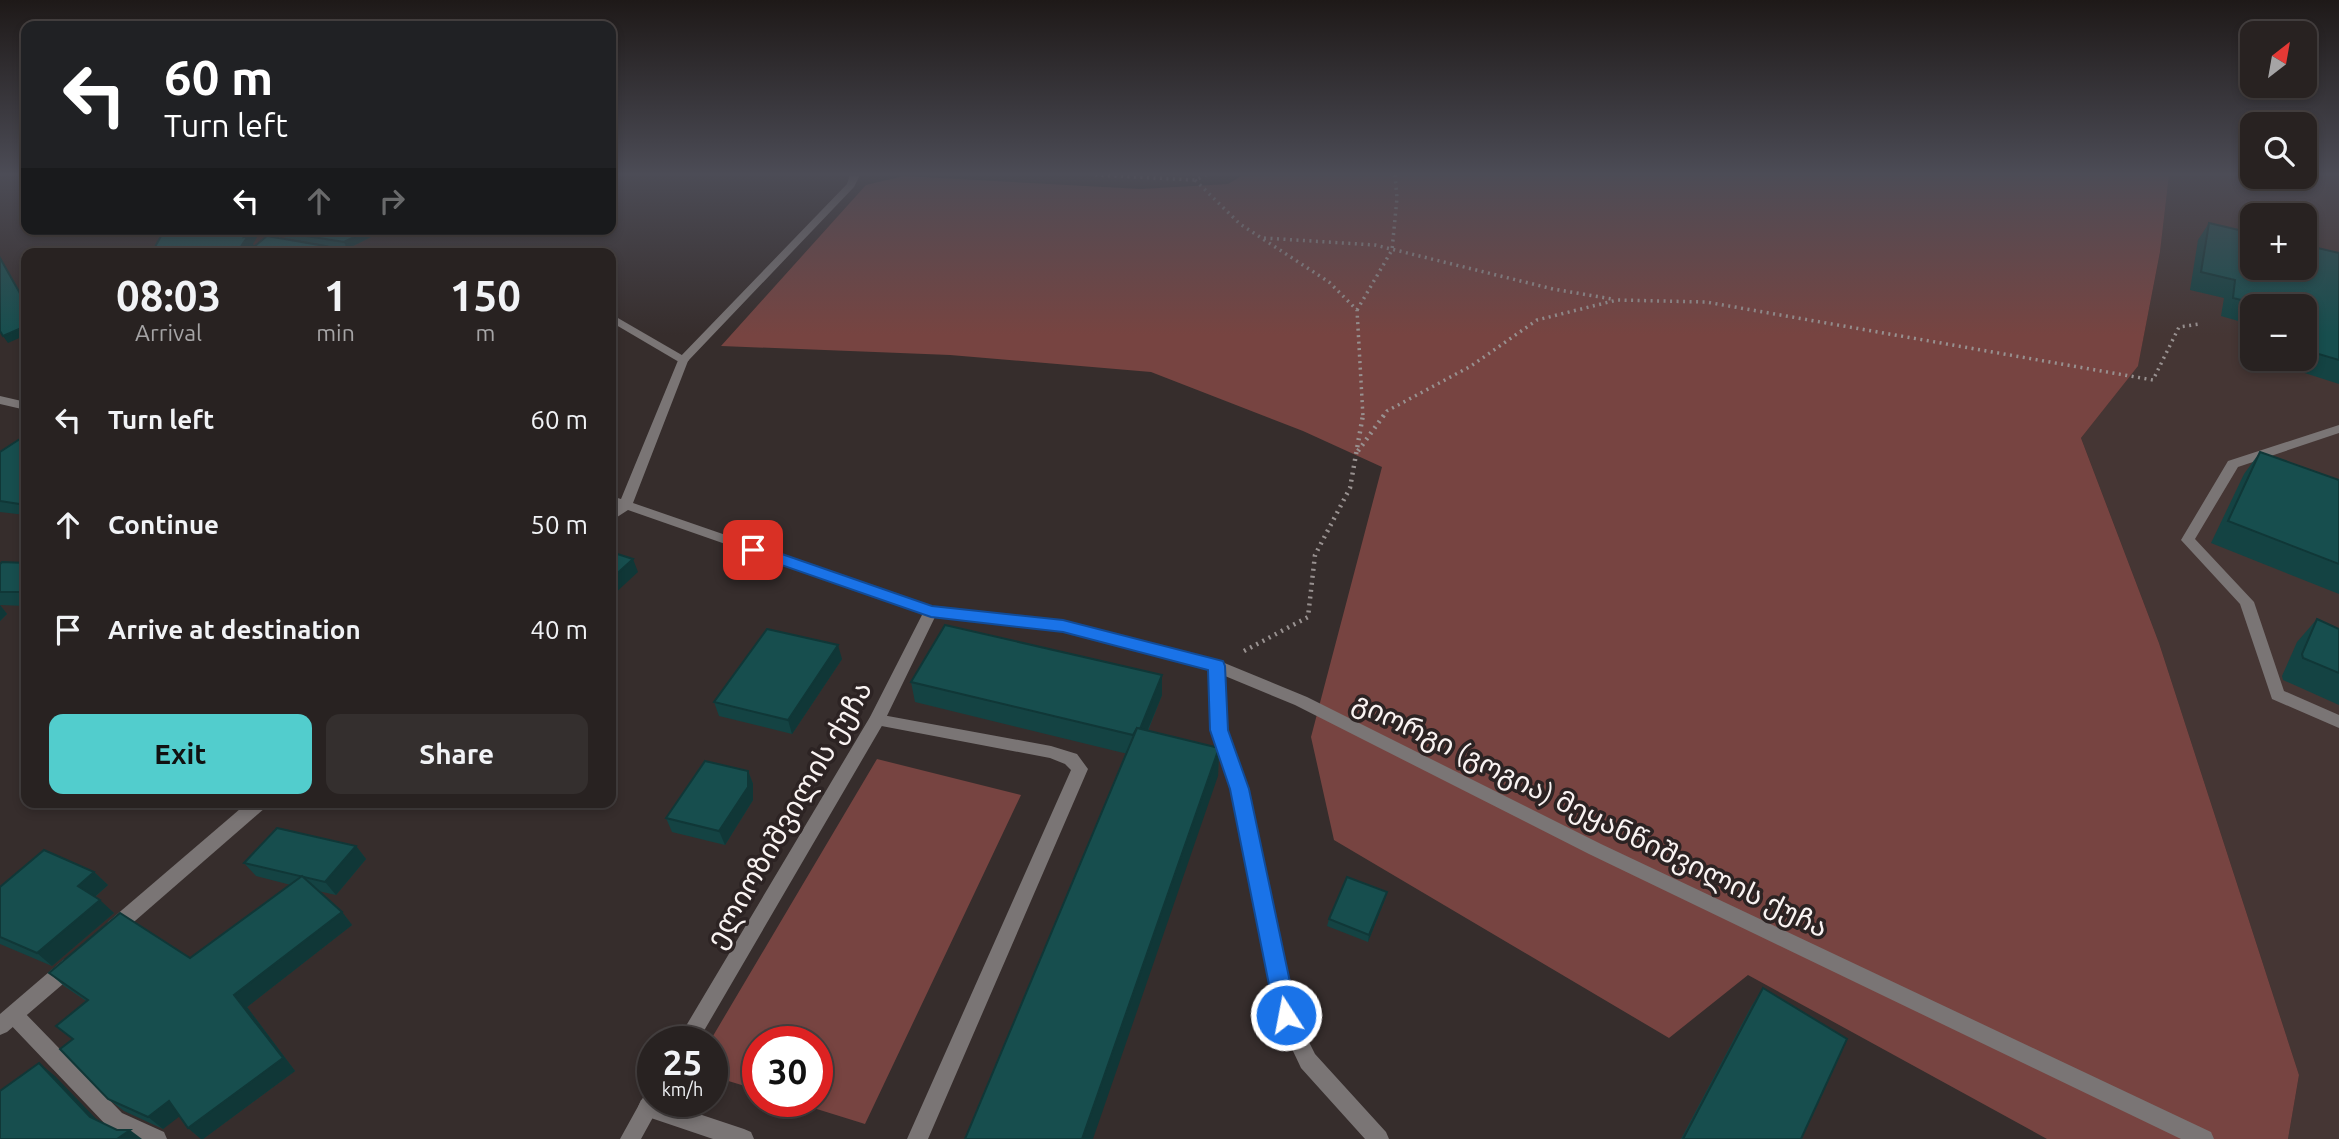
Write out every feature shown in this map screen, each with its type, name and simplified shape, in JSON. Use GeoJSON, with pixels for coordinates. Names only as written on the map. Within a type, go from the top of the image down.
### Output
{"type":"FeatureCollection","features":[{"type":"Feature","properties":{"kind":"street"},"geometry":{"type":"LineString","coordinates":[[616,513],[625,506],[683,360],[810,228]]}},
{"type":"Feature","properties":{"kind":"street"},"geometry":{"type":"LineString","coordinates":[[262,248],[277,235]]}},
{"type":"Feature","properties":{"kind":"street"},"geometry":{"type":"LineString","coordinates":[[270,241],[283,243]]}},
{"type":"Feature","properties":{"kind":"street"},"geometry":{"type":"LineString","coordinates":[[296,245],[313,248]]}},
{"type":"Feature","properties":{"kind":"street"},"geometry":{"type":"LineString","coordinates":[[616,320],[683,360]]}},
{"type":"Feature","properties":{"kind":"street"},"geometry":{"type":"LineString","coordinates":[[0,400],[21,405]]}},
{"type":"Feature","properties":{"kind":"street"},"geometry":{"type":"LineString","coordinates":[[2339,429],[2233,464],[2188,540],[2247,602],[2277,695],[2339,722]]}},
{"type":"Feature","properties":{"kind":"street","name":"გიორგი (გოგია) მეყანწიშვილის ქუჩა"},"geometry":{"type":"LineString","coordinates":[[616,502],[931,611],[1063,626],[1217,666],[1301,701],[1595,849],[2204,1139]]}},
{"type":"Feature","properties":{"kind":"street","name":"ელიოზიშვილის ქუჩა"},"geometry":{"type":"LineString","coordinates":[[696,1026],[877,720],[931,611]]}},
{"type":"Feature","properties":{"kind":"street"},"geometry":{"type":"LineString","coordinates":[[1217,666],[1219,730],[1240,789],[1286,1015],[1308,1061],[1380,1139]]}},
{"type":"Feature","properties":{"kind":"street"},"geometry":{"type":"LineString","coordinates":[[877,720],[1051,752],[1071,759],[1080,769],[918,1139]]}},
{"type":"Feature","properties":{"kind":"street"},"geometry":{"type":"LineString","coordinates":[[157,1139],[115,1120],[7,1020],[253,808]]}},
{"type":"Feature","properties":{"kind":"street"},"geometry":{"type":"LineString","coordinates":[[630,1139],[642,1117]]}},
{"type":"Feature","properties":{"kind":"street"},"geometry":{"type":"LineString","coordinates":[[687,1117],[744,1139]]}},
{"type":"Feature","properties":{"kind":"path"},"geometry":{"type":"LineString","coordinates":[[1247,228],[1329,282],[1357,310]]}},
{"type":"Feature","properties":{"kind":"path"},"geometry":{"type":"LineString","coordinates":[[1217,666],[1308,617],[1315,555],[1350,488],[1363,424],[1357,310],[1392,250],[1394,228]]}},
{"type":"Feature","properties":{"kind":"path"},"geometry":{"type":"LineString","coordinates":[[1261,237],[1375,246],[1553,289],[1617,300],[1706,302],[2153,380],[2179,327],[2199,324]]}},
{"type":"Feature","properties":{"kind":"path"},"geometry":{"type":"LineString","coordinates":[[1358,451],[1387,411],[1471,366],[1537,320],[1617,300]]}},
{"type":"Feature","properties":{"kind":"shaded area"},"geometry":{"type":"Polygon","coordinates":[[[827,228],[2163,228],[2138,366],[2081,438],[2159,643],[2299,1075],[2288,1139],[2047,1139],[1748,975],[1669,1038],[1334,840],[1311,737],[1382,467],[1303,431],[1151,372],[950,355],[721,346],[827,228]]]}},
{"type":"Feature","properties":{"kind":"shaded area"},"geometry":{"type":"Polygon","coordinates":[[[2163,228],[2240,228],[2240,280],[2317,280],[2317,228],[2339,228],[2339,1139],[2288,1139],[2299,1075],[2159,643],[2081,438],[2138,365],[2163,228]]]}},
{"type":"Feature","properties":{"kind":"shaded area"},"geometry":{"type":"Polygon","coordinates":[[[877,759],[1021,795],[865,1124],[833,1114],[833,1026],[742,1026],[742,1085],[728,1081],[728,1026],[719,1026],[877,759]]]}},
{"type":"Feature","properties":{"kind":"building"},"geometry":{"type":"Polygon","coordinates":[[[2208,228],[2240,230],[2240,280],[2317,280],[2317,248],[2339,253],[2339,360],[2317,354],[2317,294],[2240,294],[2240,300],[2233,298],[2235,280],[2201,272],[2208,228]]]}},
{"type":"Feature","properties":{"kind":"building"},"geometry":{"type":"Polygon","coordinates":[[[162,235],[245,235],[244,237],[248,236],[242,245],[255,246],[267,236],[325,246],[320,248],[154,248],[162,235]]]}},
{"type":"Feature","properties":{"kind":"building"},"geometry":{"type":"Polygon","coordinates":[[[301,235],[359,235],[344,242],[301,235]]]}},
{"type":"Feature","properties":{"kind":"building"},"geometry":{"type":"Polygon","coordinates":[[[0,258],[21,295],[21,328],[3,336],[0,331],[0,258]]]}},
{"type":"Feature","properties":{"kind":"building"},"geometry":{"type":"Polygon","coordinates":[[[21,438],[21,504],[0,501],[0,452],[21,438]]]}},
{"type":"Feature","properties":{"kind":"building"},"geometry":{"type":"Polygon","coordinates":[[[2260,452],[2339,480],[2339,564],[2228,521],[2260,452]]]}},
{"type":"Feature","properties":{"kind":"building"},"geometry":{"type":"Polygon","coordinates":[[[616,554],[633,559],[616,574],[616,554]]]}},
{"type":"Feature","properties":{"kind":"building"},"geometry":{"type":"Polygon","coordinates":[[[21,563],[21,592],[0,592],[0,564],[21,563]]]}},
{"type":"Feature","properties":{"kind":"building"},"geometry":{"type":"Polygon","coordinates":[[[2317,619],[2339,629],[2339,673],[2303,658],[2302,654],[2317,619]]]}},
{"type":"Feature","properties":{"kind":"building"},"geometry":{"type":"Polygon","coordinates":[[[945,625],[1162,675],[1140,729],[1137,728],[1133,735],[911,682],[945,625]]]}},
{"type":"Feature","properties":{"kind":"building"},"geometry":{"type":"Polygon","coordinates":[[[767,629],[838,645],[788,720],[714,702],[767,629]]]}},
{"type":"Feature","properties":{"kind":"building"},"geometry":{"type":"Polygon","coordinates":[[[1137,728],[1219,748],[1082,1139],[965,1139],[1137,728]]]}},
{"type":"Feature","properties":{"kind":"building"},"geometry":{"type":"Polygon","coordinates":[[[705,761],[748,771],[748,787],[719,831],[666,818],[705,761]]]}},
{"type":"Feature","properties":{"kind":"building"},"geometry":{"type":"Polygon","coordinates":[[[277,828],[356,846],[325,882],[244,863],[277,828]]]}},
{"type":"Feature","properties":{"kind":"building"},"geometry":{"type":"Polygon","coordinates":[[[44,850],[94,872],[78,886],[100,900],[37,953],[0,937],[0,887],[44,850]]]}},
{"type":"Feature","properties":{"kind":"building"},"geometry":{"type":"Polygon","coordinates":[[[302,876],[342,912],[234,995],[283,1058],[188,1128],[169,1101],[148,1117],[108,1099],[60,1049],[73,1039],[56,1026],[88,1000],[49,973],[120,913],[190,958],[302,876]]]}},
{"type":"Feature","properties":{"kind":"building"},"geometry":{"type":"Polygon","coordinates":[[[1347,877],[1387,892],[1369,935],[1329,919],[1347,877]]]}},
{"type":"Feature","properties":{"kind":"building"},"geometry":{"type":"Polygon","coordinates":[[[1763,988],[1847,1039],[1801,1139],[1683,1139],[1763,988]]]}},
{"type":"Feature","properties":{"kind":"building"},"geometry":{"type":"Polygon","coordinates":[[[39,1063],[90,1117],[117,1130],[130,1130],[117,1139],[0,1139],[0,1091],[39,1063]]]}},
{"type":"Feature","properties":{"kind":"route"},"geometry":{"type":"LineString","coordinates":[[753,550],[931,611],[1063,626],[1217,666],[1219,730],[1240,789],[1286,1015]]}}]}
